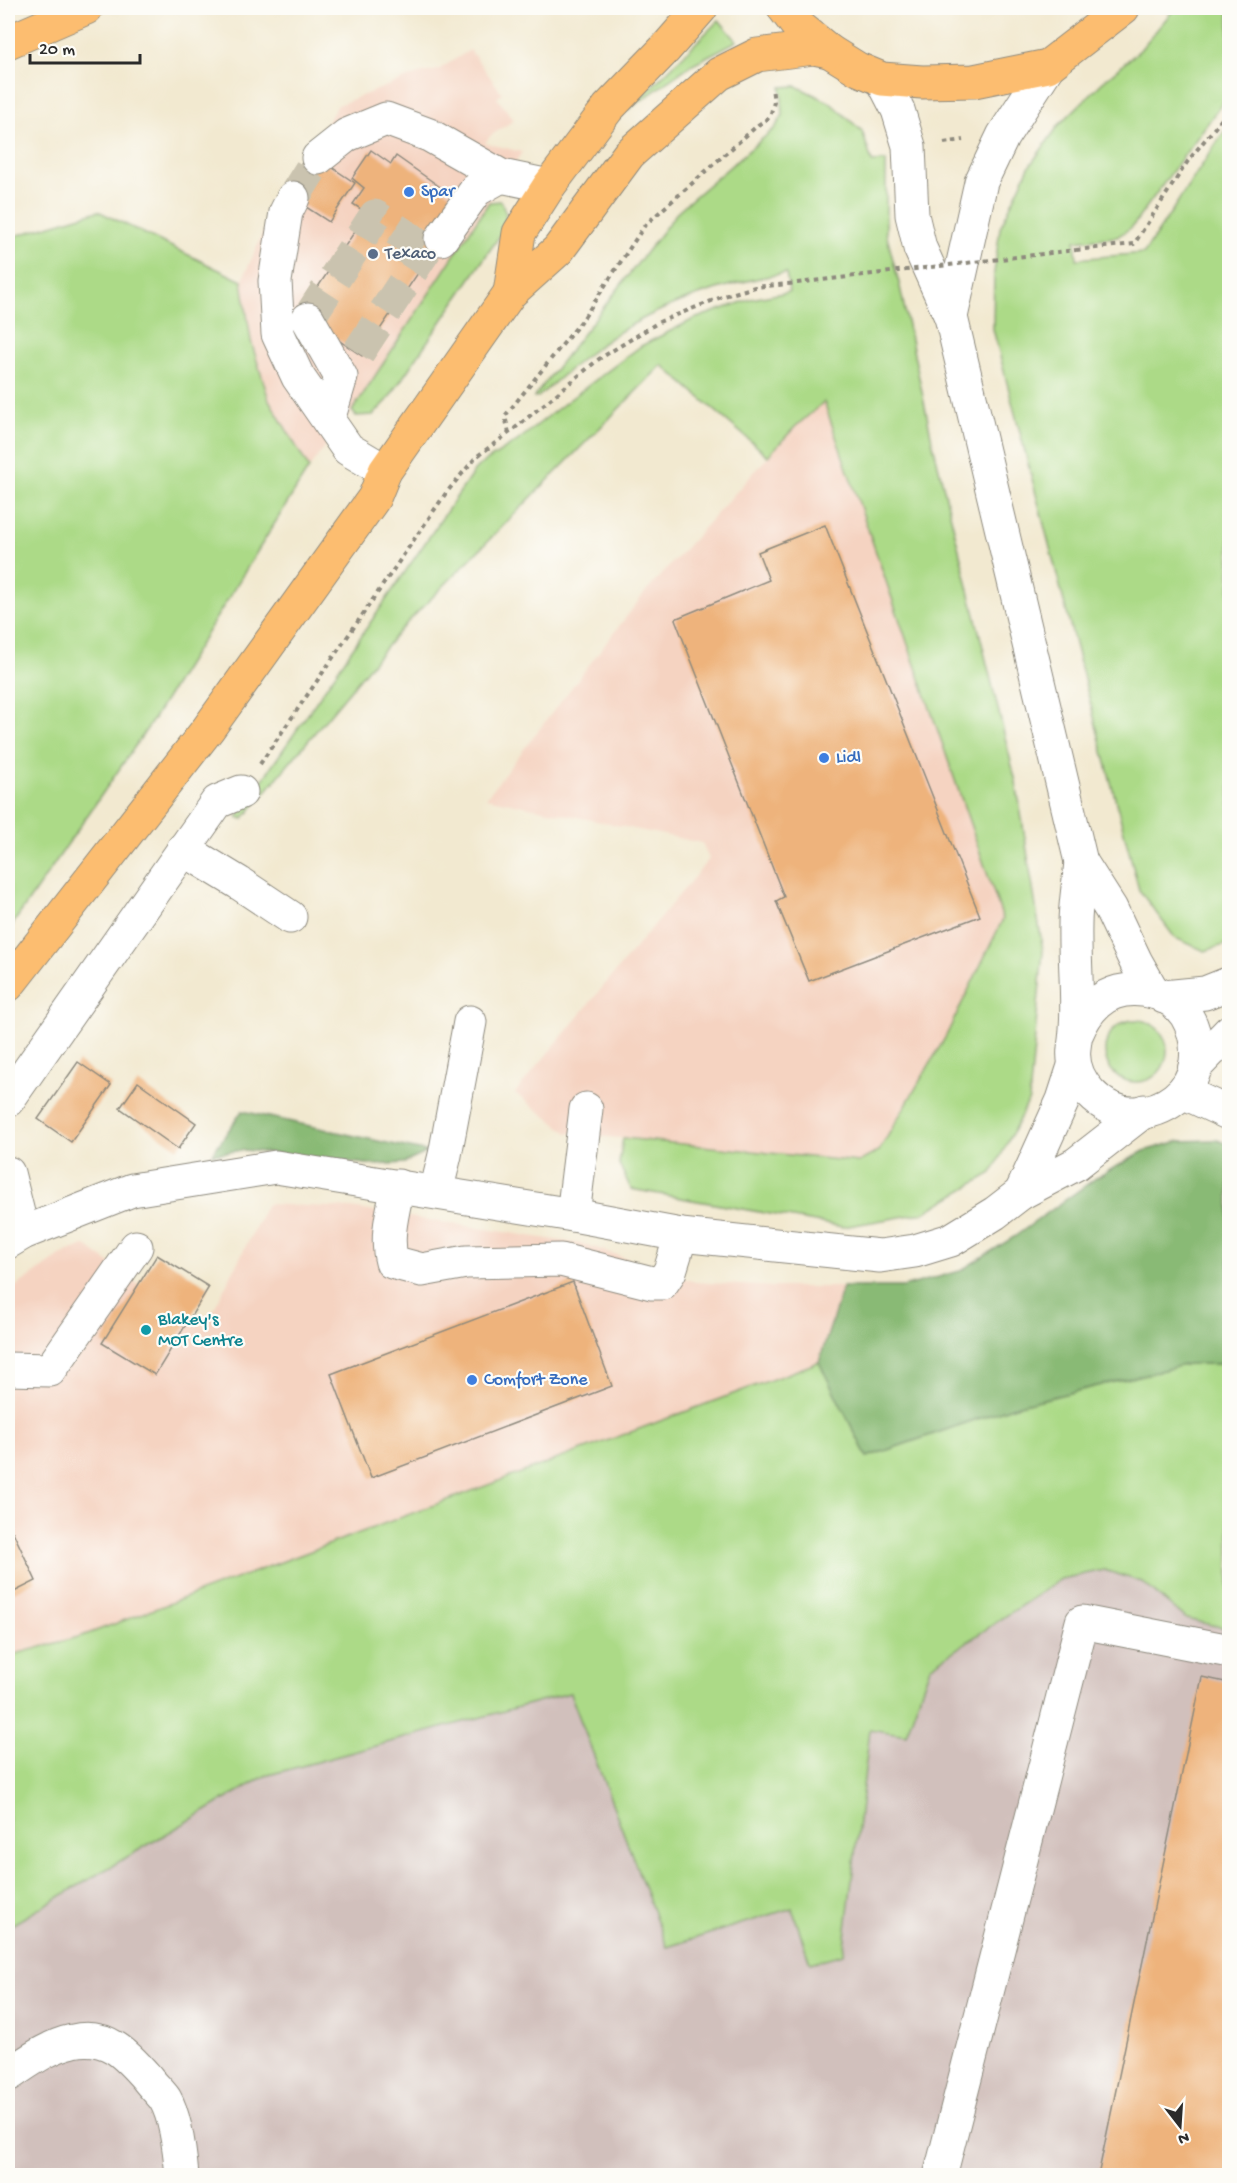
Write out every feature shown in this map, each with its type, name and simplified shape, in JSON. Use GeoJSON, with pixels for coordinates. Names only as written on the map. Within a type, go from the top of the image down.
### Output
{"type":"FeatureCollection","features":[{"type":"Feature","properties":{"kind":"highway"},"geometry":{"type":"LineString","coordinates":[[8,42],[86,8]]}},
{"type":"Feature","properties":{"kind":"highway"},"geometry":{"type":"LineString","coordinates":[[510,293],[519,233],[549,186],[608,108],[666,48],[700,8]]}},
{"type":"Feature","properties":{"kind":"highway"},"geometry":{"type":"LineString","coordinates":[[784,8],[796,24],[829,51],[858,69],[882,79],[922,82],[974,81],[1048,66],[1123,8]]}},
{"type":"Feature","properties":{"kind":"highway"},"geometry":{"type":"LineString","coordinates":[[8,985],[253,668],[374,498],[385,471],[510,293],[558,250],[629,154],[719,74],[757,56],[814,48],[829,51]]}},
{"type":"Feature","properties":{"kind":"street"},"geometry":{"type":"LineString","coordinates":[[951,317],[981,182],[1003,136],[1048,66]]}},
{"type":"Feature","properties":{"kind":"street"},"geometry":{"type":"LineString","coordinates":[[882,79],[898,110],[909,146],[912,215],[920,248],[951,317],[1081,862],[1075,923],[1077,1033],[1074,1066],[1063,1100],[1021,1193]]}},
{"type":"Feature","properties":{"kind":"street"},"geometry":{"type":"LineString","coordinates":[[327,164],[347,135],[386,119],[429,135],[501,176],[549,186]]}},
{"type":"Feature","properties":{"kind":"street"},"geometry":{"type":"LineString","coordinates":[[441,239],[476,190],[501,176]]}},
{"type":"Feature","properties":{"kind":"street"},"geometry":{"type":"LineString","coordinates":[[302,204],[285,212],[274,281],[279,334],[298,377],[348,448],[385,471]]}},
{"type":"Feature","properties":{"kind":"street"},"geometry":{"type":"LineString","coordinates":[[328,420],[332,345]]}},
{"type":"Feature","properties":{"kind":"street"},"geometry":{"type":"LineString","coordinates":[[8,1100],[217,802],[241,792]]}},
{"type":"Feature","properties":{"kind":"street"},"geometry":{"type":"LineString","coordinates":[[183,849],[290,916]]}},
{"type":"Feature","properties":{"kind":"street"},"geometry":{"type":"LineString","coordinates":[[1081,862],[1111,909],[1136,962],[1158,994],[1170,1000],[1184,1013],[1194,1030],[1197,1048],[1189,1079]]}},
{"type":"Feature","properties":{"kind":"street"},"geometry":{"type":"LineString","coordinates":[[1077,1033],[1085,1016],[1098,1002],[1115,993],[1134,989],[1158,994],[1205,993],[1230,983]]}},
{"type":"Feature","properties":{"kind":"street"},"geometry":{"type":"LineString","coordinates":[[436,1192],[470,1022]]}},
{"type":"Feature","properties":{"kind":"street"},"geometry":{"type":"LineString","coordinates":[[1074,1066],[1086,1088],[1099,1101],[1116,1110],[1135,1113],[1158,1109],[1174,1100],[1230,1031]]}},
{"type":"Feature","properties":{"kind":"street"},"geometry":{"type":"LineString","coordinates":[[1189,1079],[1230,1114]]}},
{"type":"Feature","properties":{"kind":"street"},"geometry":{"type":"LineString","coordinates":[[573,1215],[586,1109]]}},
{"type":"Feature","properties":{"kind":"street"},"geometry":{"type":"LineString","coordinates":[[8,1173],[15,1238],[132,1190],[276,1167],[573,1215],[681,1235],[880,1256],[915,1251],[951,1240],[995,1213],[1021,1193],[1076,1164],[1143,1111]]}},
{"type":"Feature","properties":{"kind":"street"},"geometry":{"type":"LineString","coordinates":[[398,1186],[389,1234],[389,1252],[392,1262],[422,1270],[466,1262],[561,1260],[652,1283],[662,1282],[670,1271],[681,1235]]}},
{"type":"Feature","properties":{"kind":"street"},"geometry":{"type":"LineString","coordinates":[[8,1369],[50,1370],[136,1247]]}},
{"type":"Feature","properties":{"kind":"street"},"geometry":{"type":"LineString","coordinates":[[940,2175],[1082,1622],[1230,1651]]}},
{"type":"Feature","properties":{"kind":"street"},"geometry":{"type":"LineString","coordinates":[[8,2074],[45,2052],[74,2040],[94,2040],[112,2044],[131,2060],[165,2100],[177,2137],[182,2175]]}},
{"type":"Feature","properties":{"kind":"path"},"geometry":{"type":"LineString","coordinates":[[509,433],[505,416],[583,319],[645,225],[770,117],[774,102],[772,80]]}},
{"type":"Feature","properties":{"kind":"path"},"geometry":{"type":"LineString","coordinates":[[241,792],[446,493],[476,457],[599,359],[659,322],[724,296],[755,287],[1134,244],[1188,162],[1230,109]]}},
{"type":"Feature","properties":{"kind":"path"},"geometry":{"type":"LineString","coordinates":[[934,144],[967,140]]}},
{"type":"Feature","properties":{"kind":"shaded area"},"geometry":{"type":"Polygon","coordinates":[[[470,50],[502,93],[497,98],[514,120],[490,136],[485,143],[522,152],[352,411],[309,468],[269,400],[251,341],[242,281],[276,203],[338,105],[418,74],[438,70],[470,50]]]}},
{"type":"Feature","properties":{"kind":"shaded area"},"geometry":{"type":"Polygon","coordinates":[[[824,402],[1003,919],[945,1038],[879,1151],[859,1162],[568,1133],[515,1093],[709,859],[702,843],[486,798],[644,594],[795,427],[824,402]]]}},
{"type":"Feature","properties":{"kind":"shaded area"},"geometry":{"type":"Polygon","coordinates":[[[267,1204],[351,1208],[587,1245],[695,1282],[772,1287],[843,1287],[819,1362],[82,1636],[8,1656],[8,1292],[66,1252],[85,1245],[139,1285],[205,1327],[267,1204]]]}},
{"type":"Feature","properties":{"kind":"shaded area"},"geometry":{"type":"Polygon","coordinates":[[[1077,1525],[1229,1559],[1229,2175],[8,2175],[8,1927],[265,1776],[570,1693],[667,1947],[792,1908],[744,1740],[1077,1525]]]}},
{"type":"Feature","properties":{"kind":"green space"},"geometry":{"type":"Polygon","coordinates":[[[1175,8],[1229,8],[1229,94],[1132,227],[1117,237],[1075,241],[1077,259],[1144,253],[1229,124],[1230,943],[1205,951],[1175,938],[1139,890],[993,329],[994,273],[1000,228],[1029,167],[1059,125],[1106,79],[1140,50],[1175,8]]]}},
{"type":"Feature","properties":{"kind":"green space"},"geometry":{"type":"Polygon","coordinates":[[[719,20],[737,41],[691,65],[628,110],[719,20]]]}},
{"type":"Feature","properties":{"kind":"green space"},"geometry":{"type":"Polygon","coordinates":[[[796,86],[829,102],[862,131],[872,162],[886,161],[886,233],[900,287],[932,440],[1016,782],[1043,951],[1029,1100],[992,1173],[923,1213],[843,1227],[631,1189],[619,1164],[623,1138],[859,1162],[879,1151],[945,1038],[1003,919],[824,402],[795,427],[768,456],[662,365],[400,630],[243,819],[237,817],[477,467],[516,442],[641,346],[694,319],[751,299],[789,292],[786,273],[727,286],[669,306],[633,324],[608,340],[538,397],[534,397],[679,210],[775,128],[783,115],[781,87],[796,86]]]}},
{"type":"Feature","properties":{"kind":"green space"},"geometry":{"type":"Polygon","coordinates":[[[501,201],[506,214],[505,228],[387,401],[373,415],[356,416],[352,411],[489,202],[501,201]]]}},
{"type":"Feature","properties":{"kind":"green space"},"geometry":{"type":"Polygon","coordinates":[[[98,211],[242,281],[251,341],[269,400],[309,468],[151,723],[8,931],[8,238],[98,211]]]}},
{"type":"Feature","properties":{"kind":"green space"},"geometry":{"type":"Polygon","coordinates":[[[1136,1020],[1148,1022],[1158,1029],[1165,1039],[1167,1051],[1165,1063],[1158,1073],[1148,1080],[1136,1082],[1124,1080],[1114,1073],[1107,1063],[1105,1051],[1107,1039],[1114,1029],[1124,1022],[1136,1020]]]}},
{"type":"Feature","properties":{"kind":"green space"},"geometry":{"type":"Polygon","coordinates":[[[242,1111],[428,1152],[404,1163],[375,1165],[244,1150],[212,1154],[242,1111]]]}},
{"type":"Feature","properties":{"kind":"green space"},"geometry":{"type":"Polygon","coordinates":[[[1217,1140],[1229,1144],[1229,1364],[1188,1364],[1015,1406],[867,1457],[819,1362],[843,1287],[903,1287],[960,1271],[1014,1237],[1096,1178],[1144,1151],[1179,1141],[1217,1140]]]}},
{"type":"Feature","properties":{"kind":"green space"},"geometry":{"type":"Polygon","coordinates":[[[819,1362],[867,1457],[1015,1406],[1188,1364],[1229,1364],[1229,1629],[1186,1619],[1142,1582],[1104,1570],[1061,1579],[930,1667],[906,1735],[870,1729],[843,1954],[810,1963],[792,1908],[667,1947],[570,1693],[265,1776],[8,1927],[8,1656],[82,1636],[819,1362]]]}},
{"type":"Feature","properties":{"kind":"building"},"geometry":{"type":"Polygon","coordinates":[[[371,150],[391,164],[396,156],[453,196],[441,239],[362,356],[300,314],[367,213],[353,204],[364,188],[352,178],[371,150]]]}},
{"type":"Feature","properties":{"kind":"building"},"geometry":{"type":"Polygon","coordinates":[[[309,152],[355,183],[329,222],[283,192],[309,152]]]}},
{"type":"Feature","properties":{"kind":"building","name":"Lidl"},"geometry":{"type":"Polygon","coordinates":[[[825,525],[980,916],[809,981],[776,901],[784,897],[675,619],[769,580],[758,552],[825,525]]]}},
{"type":"Feature","properties":{"kind":"building"},"geometry":{"type":"Polygon","coordinates":[[[78,1062],[111,1085],[71,1142],[38,1119],[78,1062]]]}},
{"type":"Feature","properties":{"kind":"building"},"geometry":{"type":"Polygon","coordinates":[[[138,1082],[196,1123],[178,1149],[120,1108],[138,1082]]]}},
{"type":"Feature","properties":{"kind":"building","name":"Blakey's MOT Centre"},"geometry":{"type":"Polygon","coordinates":[[[157,1255],[209,1287],[155,1375],[102,1343],[157,1255]]]}},
{"type":"Feature","properties":{"kind":"building","name":"Comfort Zone"},"geometry":{"type":"Polygon","coordinates":[[[573,1282],[612,1386],[371,1478],[331,1374],[573,1282]]]}},
{"type":"Feature","properties":{"kind":"building"},"geometry":{"type":"Polygon","coordinates":[[[13,1532],[36,1581],[8,1595],[8,1534],[13,1532]]]}},
{"type":"Feature","properties":{"kind":"building"},"geometry":{"type":"Polygon","coordinates":[[[1202,1677],[1230,1683],[1230,2176],[1098,2176],[1202,1677]]]}},
{"type":"Feature","properties":{"kind":"tunnel"},"geometry":{"type":"LineString","coordinates":[[293,198],[318,158]]}},
{"type":"Feature","properties":{"kind":"tunnel"},"geometry":{"type":"LineString","coordinates":[[308,319],[375,216],[426,249],[441,239]]}},
{"type":"Feature","properties":{"kind":"tunnel"},"geometry":{"type":"LineString","coordinates":[[358,353],[426,249]]}},
{"type":"Feature","properties":{"kind":"place","name":"Spar"},"geometry":{"type":"Point","coordinates":[409,192]}},
{"type":"Feature","properties":{"kind":"place","name":"Texaco"},"geometry":{"type":"Point","coordinates":[373,254]}},
{"type":"Feature","properties":{"kind":"place","name":"Lidl"},"geometry":{"type":"Point","coordinates":[824,758]}},
{"type":"Feature","properties":{"kind":"place","name":"Blakey's MOT Centre"},"geometry":{"type":"Point","coordinates":[146,1330]}},
{"type":"Feature","properties":{"kind":"place","name":"Comfort Zone"},"geometry":{"type":"Point","coordinates":[472,1380]}}]}
